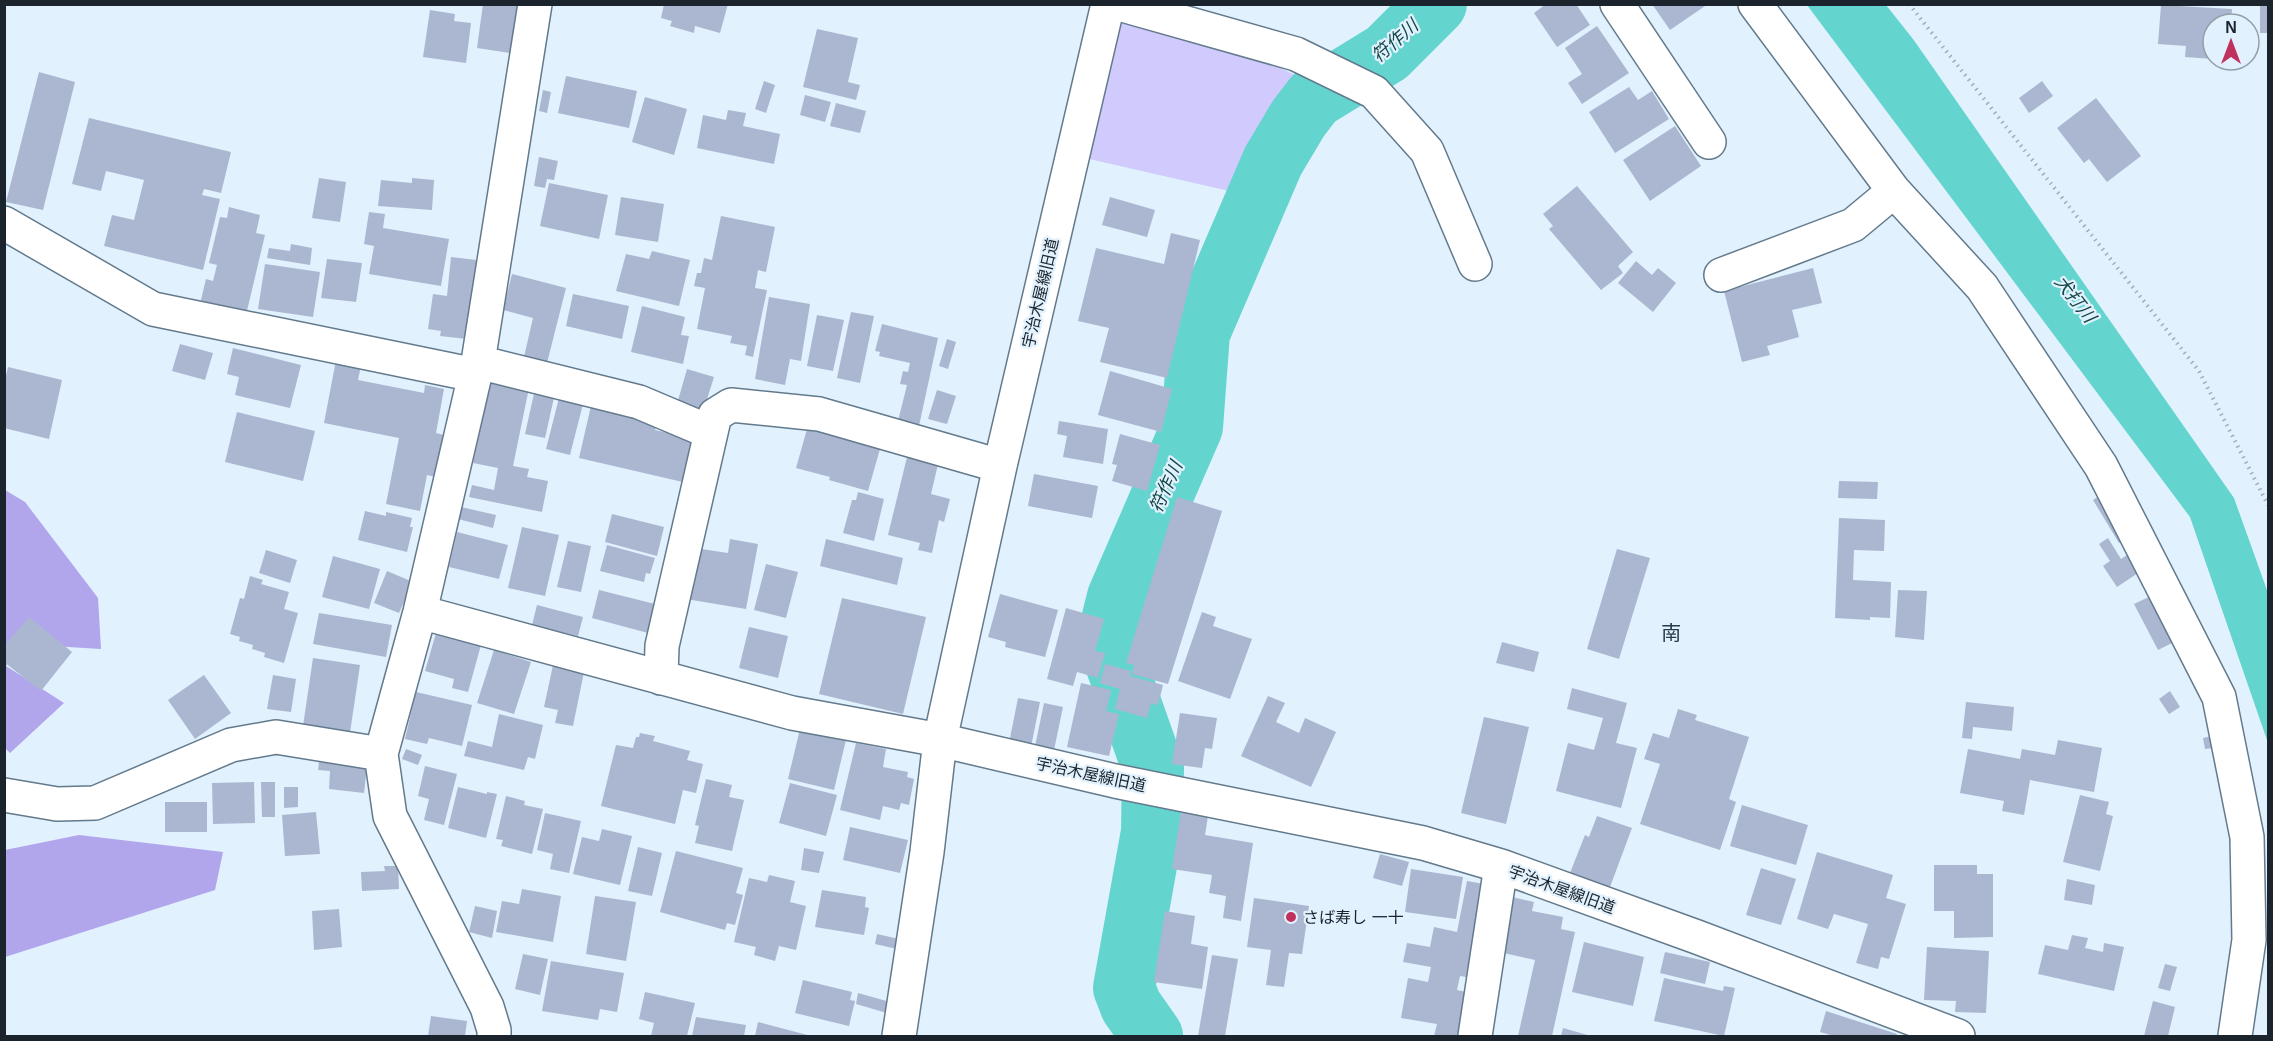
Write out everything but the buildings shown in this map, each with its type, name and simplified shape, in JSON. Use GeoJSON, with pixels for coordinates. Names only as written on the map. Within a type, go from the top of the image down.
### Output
{"type":"FeatureCollection","features":[{"type":"Feature","properties":{"kind":"street"},"geometry":{"type":"LineString","coordinates":[[494,1036],[487,1007],[390,816],[381,754],[420,612],[477,369],[535,4]]}},
{"type":"Feature","properties":{"kind":"street","name":"宇治木屋線旧道"},"geometry":{"type":"LineString","coordinates":[[1108,4],[1000,466],[940,740],[1115,780],[1423,843],[1501,866],[1958,1036]]}},
{"type":"Feature","properties":{"kind":"street"},"geometry":{"type":"LineString","coordinates":[[1119,4],[1296,54],[1374,92],[1427,151],[1475,264]]}},
{"type":"Feature","properties":{"kind":"street"},"geometry":{"type":"LineString","coordinates":[[1617,4],[1709,142]]}},
{"type":"Feature","properties":{"kind":"street"},"geometry":{"type":"LineString","coordinates":[[1755,4],[1894,191],[1982,287],[2101,466],[2219,696],[2247,837],[2259,942],[2235,1036]]}},
{"type":"Feature","properties":{"kind":"street"},"geometry":{"type":"LineString","coordinates":[[1721,275],[1853,225],[1894,191]]}},
{"type":"Feature","properties":{"kind":"street"},"geometry":{"type":"LineString","coordinates":[[4,223],[153,309],[477,369],[639,402],[710,432]]}},
{"type":"Feature","properties":{"kind":"street"},"geometry":{"type":"LineString","coordinates":[[661,678],[662,646],[715,415],[731,405],[819,414],[1000,466]]}},
{"type":"Feature","properties":{"kind":"street"},"geometry":{"type":"LineString","coordinates":[[420,612],[792,713],[940,740],[927,852],[898,1036]]}},
{"type":"Feature","properties":{"kind":"street"},"geometry":{"type":"LineString","coordinates":[[4,795],[57,804],[95,803],[231,745],[276,737],[381,754]]}},
{"type":"Feature","properties":{"kind":"street"},"geometry":{"type":"LineString","coordinates":[[1475,1036],[1501,866]]}},
{"type":"Feature","properties":{"kind":"path"},"geometry":{"type":"LineString","coordinates":[[1909,4],[2199,371],[2268,506]]}},
{"type":"Feature","properties":{"kind":"shaded area"},"geometry":{"type":"Polygon","coordinates":[[[1114,6],[1195,26],[1313,84],[1251,196],[1085,158],[1114,6]]]}},
{"type":"Feature","properties":{"kind":"shaded area"},"geometry":{"type":"Polygon","coordinates":[[[5,490],[25,502],[98,598],[101,649],[19,644],[6,666],[64,703],[10,753],[5,748],[5,490]]]}},
{"type":"Feature","properties":{"kind":"shaded area"},"geometry":{"type":"Polygon","coordinates":[[[79,835],[223,852],[215,890],[5,957],[5,850],[79,835]]]}},
{"type":"Feature","properties":{"kind":"water","name":"犬打川"},"geometry":{"type":"Polygon","coordinates":[[[1807,5],[1886,5],[1913,39],[2234,498],[2268,593],[2268,743],[2190,517],[1807,5]]]}},
{"type":"Feature","properties":{"kind":"waterway","name":"符作川"},"geometry":{"type":"LineString","coordinates":[[1152,1036],[1131,1006],[1124,988],[1152,832],[1153,768],[1113,655],[1112,621],[1118,597],[1192,427],[1199,333],[1273,161],[1298,119],[1314,98],[1387,53],[1436,4]]}},
{"type":"Feature","properties":{"kind":"place","name":"さば寿し 一十"},"geometry":{"type":"Point","coordinates":[1291,917]}},
{"type":"Feature","properties":{"kind":"district","name":"南"},"geometry":{"type":"Point","coordinates":[1671,633]}}]}
